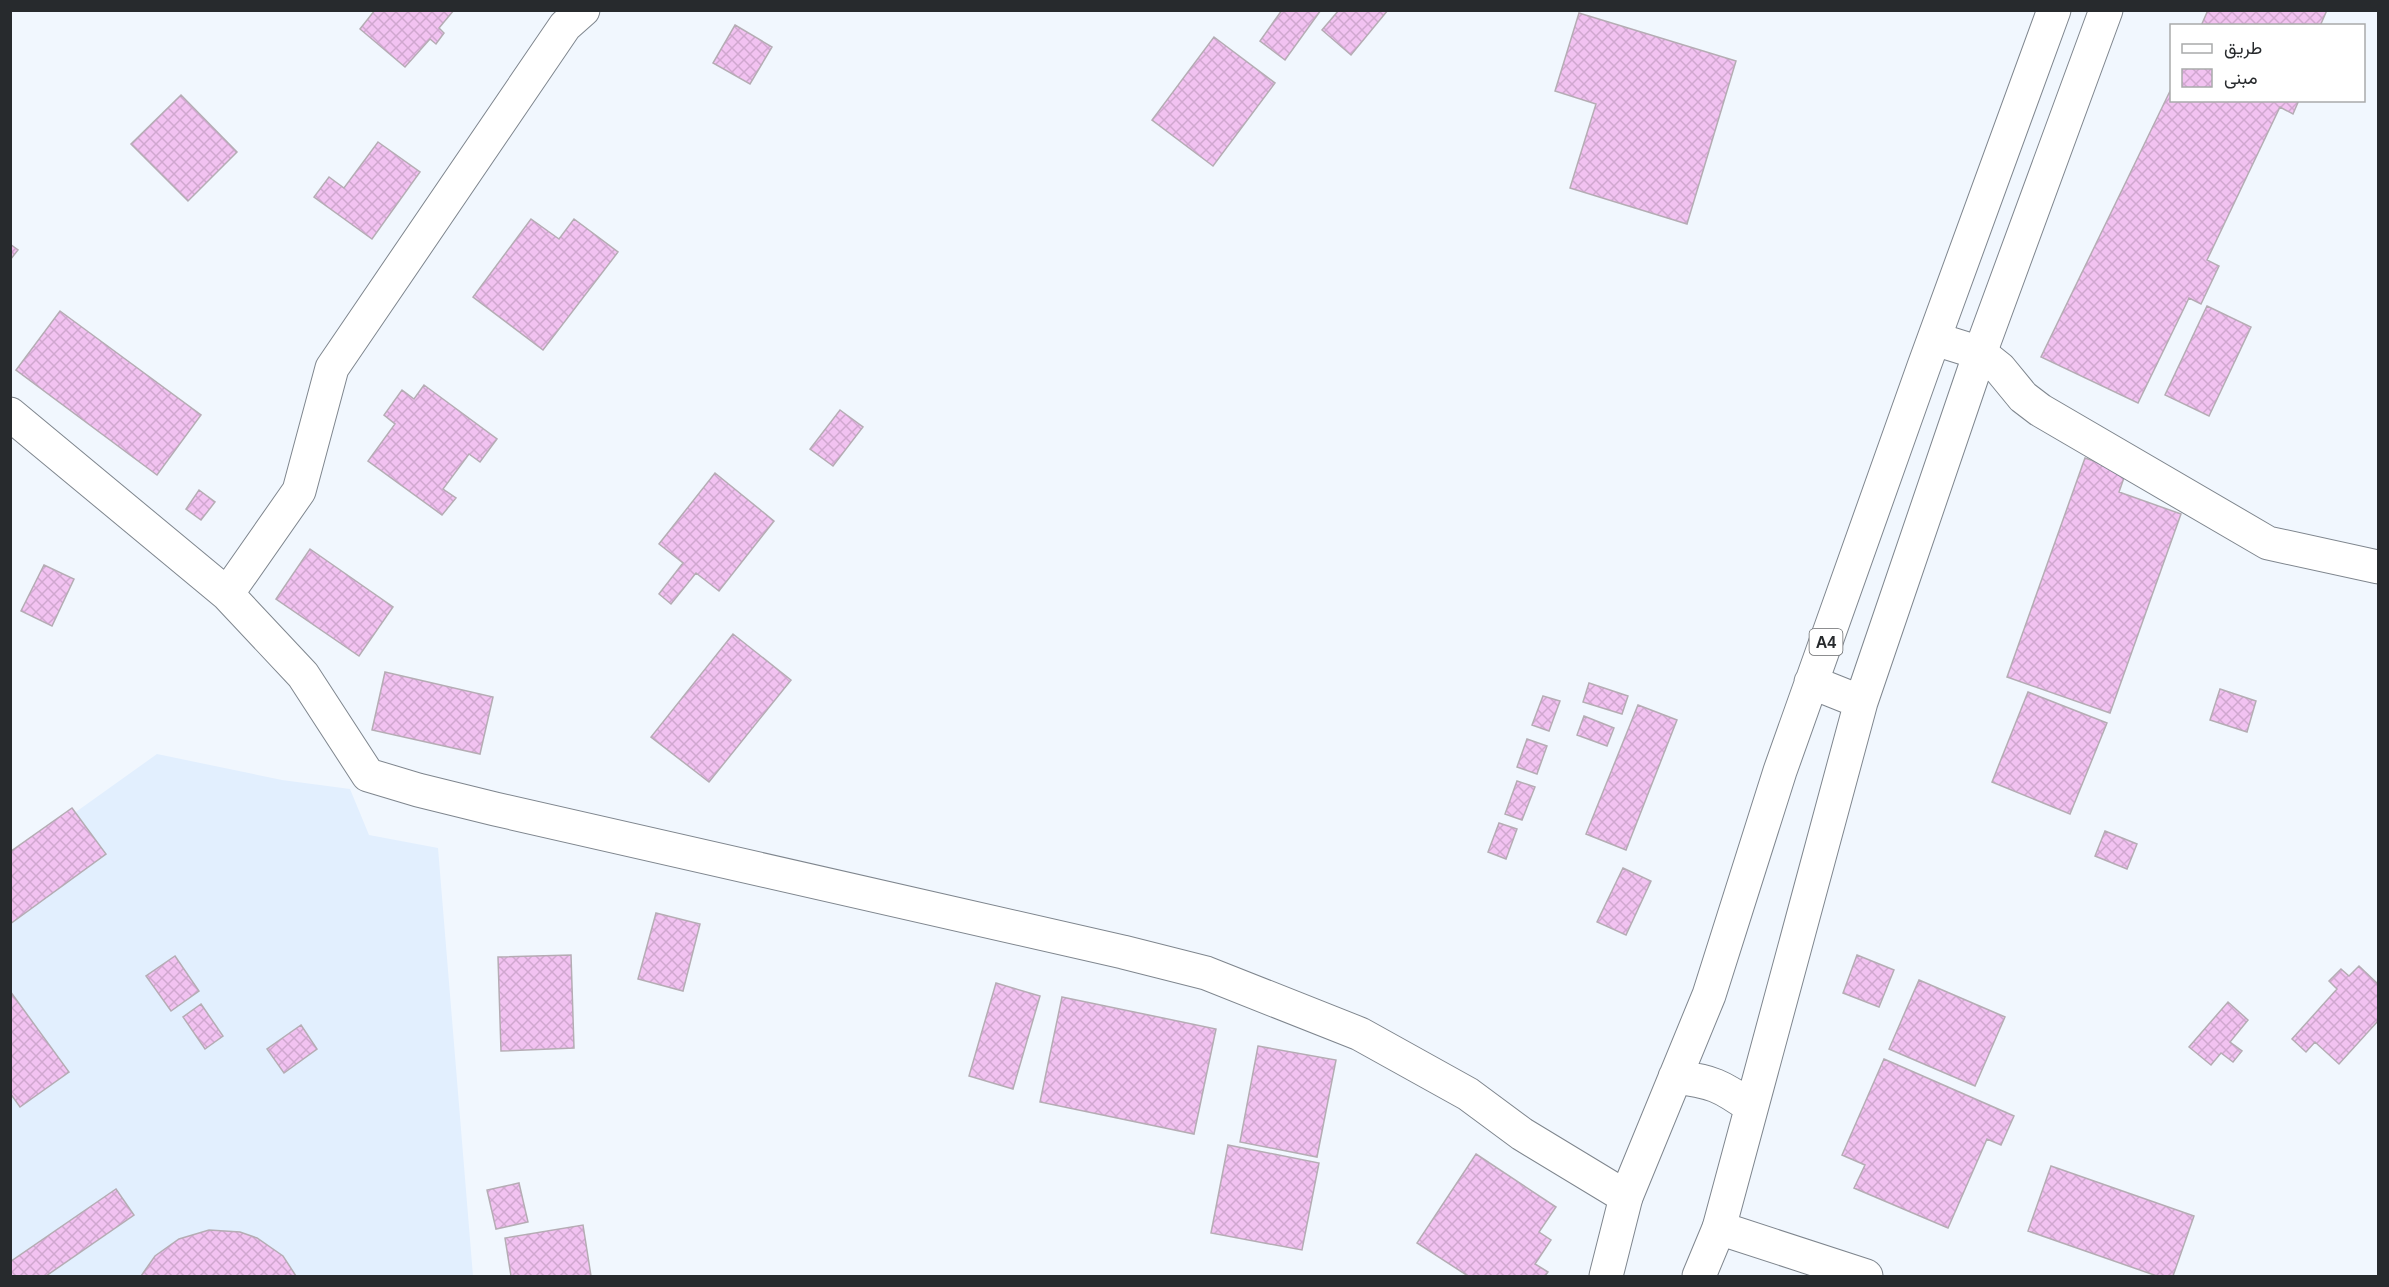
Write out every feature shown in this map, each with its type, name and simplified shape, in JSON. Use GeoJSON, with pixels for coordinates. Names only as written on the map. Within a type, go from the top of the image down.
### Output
{"type":"FeatureCollection","features":[{"type":"Feature","properties":{"kind":"main road"},"geometry":{"type":"LineString","coordinates":[[228,594],[299,491],[332,368],[565,26],[583,10]]}},
{"type":"Feature","properties":{"kind":"main road","name":"A4"},"geometry":{"type":"LineString","coordinates":[[1606,1276],[1626,1197],[1709,995],[1780,771],[1811,682],[2054,10]]}},
{"type":"Feature","properties":{"kind":"main road"},"geometry":{"type":"LineString","coordinates":[[1699,1276],[1719,1228],[1861,702],[1980,353],[2106,10]]}},
{"type":"Feature","properties":{"kind":"main road"},"geometry":{"type":"LineString","coordinates":[[1935,339],[1980,353],[2000,369],[2023,398],[2040,410],[2268,543],[2379,567]]}},
{"type":"Feature","properties":{"kind":"main road"},"geometry":{"type":"LineString","coordinates":[[10,414],[228,594],[303,675],[368,775],[495,809],[1111,949],[1206,974],[1360,1034],[1468,1094],[1522,1134],[1626,1197]]}},
{"type":"Feature","properties":{"kind":"main road"},"geometry":{"type":"LineString","coordinates":[[1811,682],[1861,702]]}},
{"type":"Feature","properties":{"kind":"main road"},"geometry":{"type":"LineString","coordinates":[[1676,1077],[1706,1080],[1725,1088],[1752,1107]]}},
{"type":"Feature","properties":{"kind":"main road"},"geometry":{"type":"LineString","coordinates":[[1719,1228],[1866,1276]]}},
{"type":"Feature","properties":{"kind":"shaded area"},"geometry":{"type":"Polygon","coordinates":[[[157,754],[282,780],[350,789],[369,835],[438,848],[473,1276],[11,1276],[10,859],[157,754]]]}},
{"type":"Feature","properties":{"kind":"building"},"geometry":{"type":"Polygon","coordinates":[[[375,10],[454,10],[439,28],[444,33],[436,44],[430,39],[405,67],[360,29],[375,10]]]}},
{"type":"Feature","properties":{"kind":"building"},"geometry":{"type":"Polygon","coordinates":[[[1282,10],[1321,10],[1285,60],[1260,41],[1282,10]]]}},
{"type":"Feature","properties":{"kind":"building"},"geometry":{"type":"Polygon","coordinates":[[[1339,10],[1388,10],[1351,55],[1322,30],[1339,10]]]}},
{"type":"Feature","properties":{"kind":"building"},"geometry":{"type":"Polygon","coordinates":[[[2208,10],[2327,10],[2321,24],[2202,24],[2208,10]]]}},
{"type":"Feature","properties":{"kind":"building"},"geometry":{"type":"Polygon","coordinates":[[[1579,13],[1736,61],[1687,224],[1570,188],[1596,104],[1555,91],[1579,13]]]}},
{"type":"Feature","properties":{"kind":"building"},"geometry":{"type":"Polygon","coordinates":[[[735,25],[772,47],[750,84],[713,63],[735,25]]]}},
{"type":"Feature","properties":{"kind":"building"},"geometry":{"type":"Polygon","coordinates":[[[1214,37],[1275,83],[1213,166],[1152,120],[1214,37]]]}},
{"type":"Feature","properties":{"kind":"building"},"geometry":{"type":"Polygon","coordinates":[[[2170,91],[2170,102],[2298,102],[2293,114],[2280,107],[2207,260],[2219,266],[2201,304],[2189,298],[2138,403],[2041,357],[2170,91]]]}},
{"type":"Feature","properties":{"kind":"building"},"geometry":{"type":"Polygon","coordinates":[[[181,95],[237,152],[188,201],[131,144],[181,95]]]}},
{"type":"Feature","properties":{"kind":"building"},"geometry":{"type":"Polygon","coordinates":[[[378,142],[420,172],[372,239],[314,197],[329,177],[344,188],[378,142]]]}},
{"type":"Feature","properties":{"kind":"building"},"geometry":{"type":"Polygon","coordinates":[[[531,219],[559,239],[574,219],[618,252],[543,350],[473,297],[531,219]]]}},
{"type":"Feature","properties":{"kind":"building"},"geometry":{"type":"Polygon","coordinates":[[[10,244],[18,250],[10,260],[10,244]]]}},
{"type":"Feature","properties":{"kind":"building"},"geometry":{"type":"Polygon","coordinates":[[[2207,306],[2251,327],[2209,416],[2165,395],[2207,306]]]}},
{"type":"Feature","properties":{"kind":"building"},"geometry":{"type":"Polygon","coordinates":[[[60,311],[201,415],[157,475],[16,370],[60,311]]]}},
{"type":"Feature","properties":{"kind":"building"},"geometry":{"type":"Polygon","coordinates":[[[424,385],[497,439],[480,462],[469,454],[443,489],[456,498],[442,515],[368,461],[395,424],[384,415],[402,390],[414,399],[424,385]]]}},
{"type":"Feature","properties":{"kind":"building"},"geometry":{"type":"Polygon","coordinates":[[[840,410],[863,427],[833,466],[810,449],[840,410]]]}},
{"type":"Feature","properties":{"kind":"building"},"geometry":{"type":"Polygon","coordinates":[[[2085,458],[2126,472],[2119,492],[2181,514],[2110,713],[2007,677],[2085,458]]]}},
{"type":"Feature","properties":{"kind":"building"},"geometry":{"type":"Polygon","coordinates":[[[715,473],[774,521],[719,591],[696,573],[671,604],[659,594],[683,563],[659,544],[715,473]]]}},
{"type":"Feature","properties":{"kind":"building"},"geometry":{"type":"Polygon","coordinates":[[[199,490],[215,502],[201,520],[186,509],[199,490]]]}},
{"type":"Feature","properties":{"kind":"building"},"geometry":{"type":"Polygon","coordinates":[[[310,549],[393,607],[359,656],[276,599],[310,549]]]}},
{"type":"Feature","properties":{"kind":"building"},"geometry":{"type":"Polygon","coordinates":[[[44,565],[74,579],[52,626],[21,611],[44,565]]]}},
{"type":"Feature","properties":{"kind":"building"},"geometry":{"type":"Polygon","coordinates":[[[733,634],[791,680],[709,782],[651,737],[733,634]]]}},
{"type":"Feature","properties":{"kind":"building"},"geometry":{"type":"Polygon","coordinates":[[[385,672],[493,697],[480,754],[372,730],[385,672]]]}},
{"type":"Feature","properties":{"kind":"building"},"geometry":{"type":"Polygon","coordinates":[[[1589,683],[1628,696],[1622,714],[1583,702],[1589,683]]]}},
{"type":"Feature","properties":{"kind":"building"},"geometry":{"type":"Polygon","coordinates":[[[2220,689],[2256,701],[2247,732],[2210,720],[2220,689]]]}},
{"type":"Feature","properties":{"kind":"building"},"geometry":{"type":"Polygon","coordinates":[[[2028,692],[2107,723],[2070,814],[1992,782],[2028,692]]]}},
{"type":"Feature","properties":{"kind":"building"},"geometry":{"type":"Polygon","coordinates":[[[1543,696],[1560,701],[1549,731],[1532,725],[1543,696]]]}},
{"type":"Feature","properties":{"kind":"building"},"geometry":{"type":"Polygon","coordinates":[[[1638,705],[1677,720],[1626,850],[1586,834],[1638,705]]]}},
{"type":"Feature","properties":{"kind":"building"},"geometry":{"type":"Polygon","coordinates":[[[1584,716],[1614,728],[1607,746],[1577,735],[1584,716]]]}},
{"type":"Feature","properties":{"kind":"building"},"geometry":{"type":"Polygon","coordinates":[[[1527,739],[1547,746],[1537,774],[1517,767],[1527,739]]]}},
{"type":"Feature","properties":{"kind":"building"},"geometry":{"type":"Polygon","coordinates":[[[1517,781],[1535,787],[1522,820],[1505,814],[1517,781]]]}},
{"type":"Feature","properties":{"kind":"building"},"geometry":{"type":"Polygon","coordinates":[[[72,808],[106,854],[10,924],[10,852],[72,808]]]}},
{"type":"Feature","properties":{"kind":"building"},"geometry":{"type":"Polygon","coordinates":[[[1499,823],[1517,829],[1506,859],[1488,852],[1499,823]]]}},
{"type":"Feature","properties":{"kind":"building"},"geometry":{"type":"Polygon","coordinates":[[[2105,831],[2137,844],[2127,869],[2095,856],[2105,831]]]}},
{"type":"Feature","properties":{"kind":"building"},"geometry":{"type":"Polygon","coordinates":[[[1623,868],[1651,881],[1626,935],[1597,922],[1623,868]]]}},
{"type":"Feature","properties":{"kind":"building"},"geometry":{"type":"Polygon","coordinates":[[[656,913],[700,924],[683,991],[638,979],[656,913]]]}},
{"type":"Feature","properties":{"kind":"building"},"geometry":{"type":"Polygon","coordinates":[[[571,955],[574,1048],[501,1051],[498,957],[571,955]]]}},
{"type":"Feature","properties":{"kind":"building"},"geometry":{"type":"Polygon","coordinates":[[[1857,955],[1894,970],[1879,1007],[1843,993],[1857,955]]]}},
{"type":"Feature","properties":{"kind":"building"},"geometry":{"type":"Polygon","coordinates":[[[175,956],[199,991],[171,1011],[146,976],[175,956]]]}},
{"type":"Feature","properties":{"kind":"building"},"geometry":{"type":"Polygon","coordinates":[[[2359,966],[2378,984],[2378,1021],[2339,1064],[2315,1042],[2306,1052],[2292,1039],[2337,989],[2329,981],[2341,969],[2349,976],[2359,966]]]}},
{"type":"Feature","properties":{"kind":"building"},"geometry":{"type":"Polygon","coordinates":[[[1919,980],[2005,1017],[1975,1086],[1889,1049],[1919,980]]]}},
{"type":"Feature","properties":{"kind":"building"},"geometry":{"type":"Polygon","coordinates":[[[996,983],[1040,996],[1013,1089],[969,1076],[996,983]]]}},
{"type":"Feature","properties":{"kind":"building"},"geometry":{"type":"Polygon","coordinates":[[[10,991],[69,1072],[20,1107],[10,1093],[10,991]]]}},
{"type":"Feature","properties":{"kind":"building"},"geometry":{"type":"Polygon","coordinates":[[[1062,997],[1216,1029],[1194,1134],[1040,1102],[1062,997]]]}},
{"type":"Feature","properties":{"kind":"building"},"geometry":{"type":"Polygon","coordinates":[[[2228,1002],[2248,1020],[2230,1042],[2242,1051],[2233,1062],[2221,1053],[2211,1065],[2189,1047],[2228,1002]]]}},
{"type":"Feature","properties":{"kind":"building"},"geometry":{"type":"Polygon","coordinates":[[[201,1004],[223,1036],[205,1049],[183,1017],[201,1004]]]}},
{"type":"Feature","properties":{"kind":"building"},"geometry":{"type":"Polygon","coordinates":[[[301,1025],[317,1049],[284,1073],[267,1049],[301,1025]]]}},
{"type":"Feature","properties":{"kind":"building"},"geometry":{"type":"Polygon","coordinates":[[[1258,1046],[1336,1060],[1317,1157],[1240,1142],[1258,1046]]]}},
{"type":"Feature","properties":{"kind":"building"},"geometry":{"type":"Polygon","coordinates":[[[1884,1059],[2014,1116],[2001,1145],[1987,1139],[1948,1228],[1854,1188],[1865,1165],[1842,1155],[1884,1059]]]}},
{"type":"Feature","properties":{"kind":"building"},"geometry":{"type":"Polygon","coordinates":[[[1228,1145],[1319,1163],[1302,1250],[1211,1233],[1228,1145]]]}},
{"type":"Feature","properties":{"kind":"building"},"geometry":{"type":"Polygon","coordinates":[[[1476,1154],[1556,1207],[1539,1232],[1551,1240],[1535,1264],[1548,1272],[1545,1276],[1468,1276],[1417,1243],[1476,1154]]]}},
{"type":"Feature","properties":{"kind":"building"},"geometry":{"type":"Polygon","coordinates":[[[2051,1166],[2194,1216],[2173,1276],[2157,1276],[2028,1231],[2051,1166]]]}},
{"type":"Feature","properties":{"kind":"building"},"geometry":{"type":"Polygon","coordinates":[[[519,1183],[528,1222],[496,1229],[487,1190],[519,1183]]]}},
{"type":"Feature","properties":{"kind":"building"},"geometry":{"type":"Polygon","coordinates":[[[116,1189],[134,1215],[46,1276],[10,1276],[10,1262],[116,1189]]]}},
{"type":"Feature","properties":{"kind":"building"},"geometry":{"type":"Polygon","coordinates":[[[583,1225],[591,1276],[511,1276],[505,1238],[583,1225]]]}},
{"type":"Feature","properties":{"kind":"building"},"geometry":{"type":"Polygon","coordinates":[[[209,1230],[240,1232],[257,1238],[283,1256],[296,1276],[141,1276],[155,1256],[179,1239],[209,1230]]]}}]}
